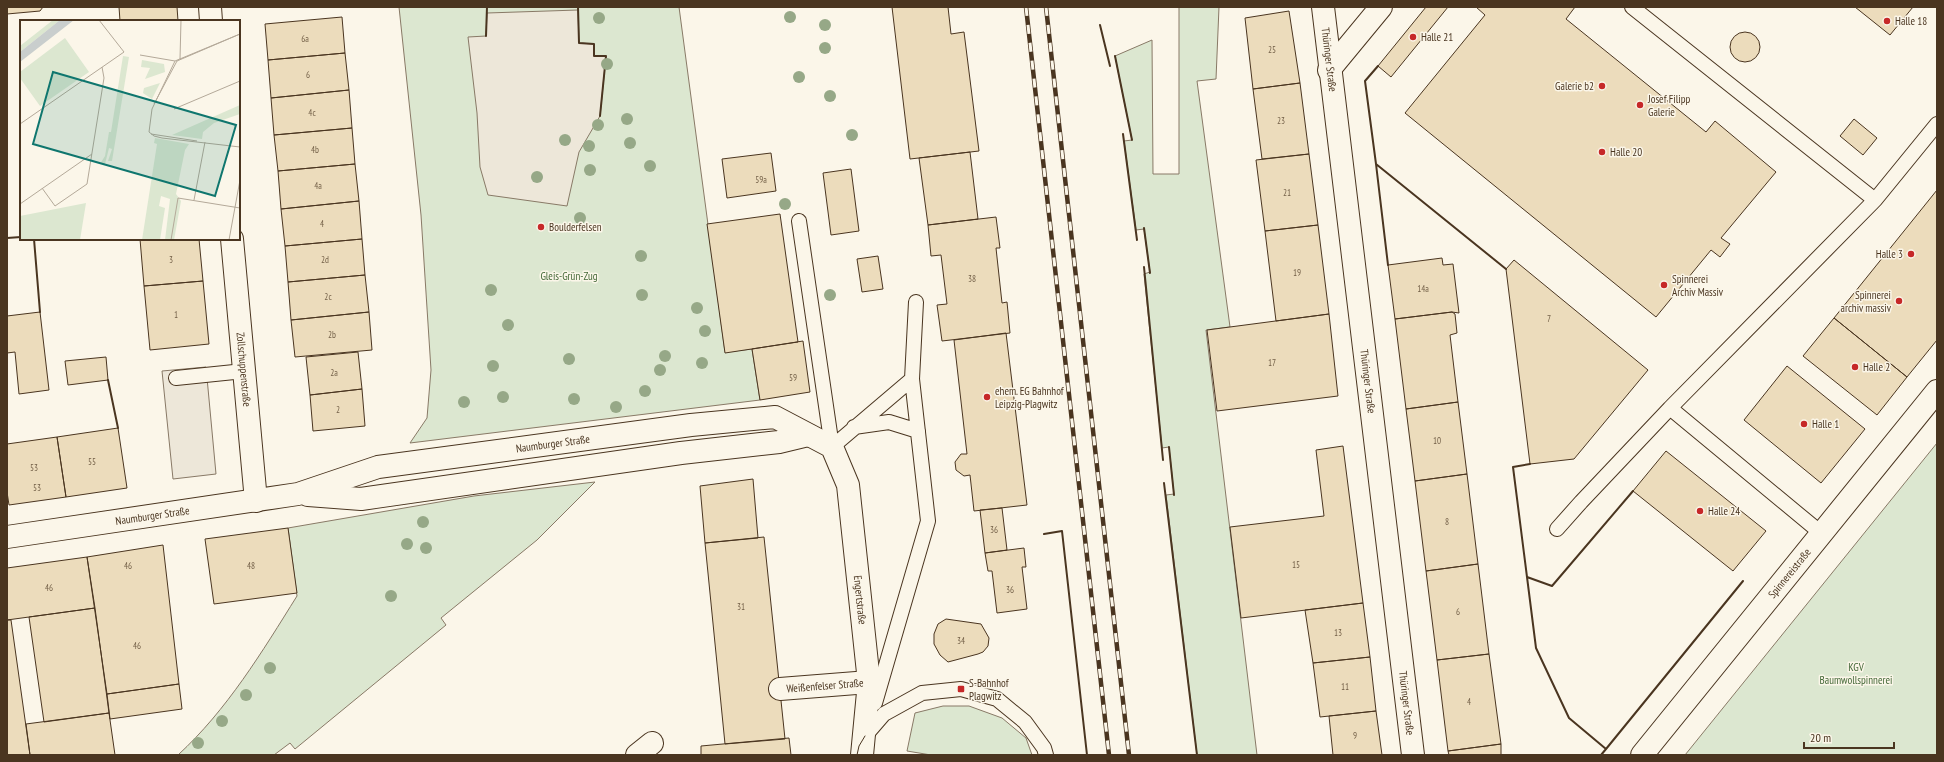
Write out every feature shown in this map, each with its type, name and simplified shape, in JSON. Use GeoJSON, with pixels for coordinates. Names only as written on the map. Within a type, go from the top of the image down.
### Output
{"type":"FeatureCollection","features":[{"type":"Feature","properties":{"kind":"street"},"geometry":{"type":"LineString","coordinates":[[210,7],[211,20]]}},
{"type":"Feature","properties":{"kind":"street","name":"Thüringer Straße"},"geometry":{"type":"LineString","coordinates":[[1323,7],[1329,70],[1414,755]]}},
{"type":"Feature","properties":{"kind":"street"},"geometry":{"type":"LineString","coordinates":[[1329,70],[1381,7]]}},
{"type":"Feature","properties":{"kind":"street","name":"Zollschuppenstraße"},"geometry":{"type":"LineString","coordinates":[[232,240],[256,501]]}},
{"type":"Feature","properties":{"kind":"street","name":"Spinnereistraße"},"geometry":{"type":"LineString","coordinates":[[1642,755],[1937,390]]}},
{"type":"Feature","properties":{"kind":"street","name":"Naumburger Straße"},"geometry":{"type":"LineString","coordinates":[[7,537],[298,494],[378,467],[691,425],[775,417],[832,447]]}},
{"type":"Feature","properties":{"kind":"street","name":"Naumburger Straße"},"geometry":{"type":"LineString","coordinates":[[298,494],[361,500],[681,453],[779,442],[808,434]]}},
{"type":"Feature","properties":{"kind":"street","name":"Engertstraße"},"geometry":{"type":"LineString","coordinates":[[832,447],[848,485],[869,682],[864,746]]}},
{"type":"Feature","properties":{"kind":"street","name":"Weißenfelser Straße"},"geometry":{"type":"LineString","coordinates":[[780,689],[869,682]]}},
{"type":"Feature","properties":{"kind":"lane"},"geometry":{"type":"LineString","coordinates":[[1632,7],[1875,200]]}},
{"type":"Feature","properties":{"kind":"lane"},"geometry":{"type":"LineString","coordinates":[[1557,529],[1670,408],[1875,200],[1937,124]]}},
{"type":"Feature","properties":{"kind":"lane"},"geometry":{"type":"LineString","coordinates":[[799,222],[832,447]]}},
{"type":"Feature","properties":{"kind":"lane"},"geometry":{"type":"LineString","coordinates":[[864,746],[928,521],[912,379],[916,302]]}},
{"type":"Feature","properties":{"kind":"lane"},"geometry":{"type":"LineString","coordinates":[[176,378],[244,371]]}},
{"type":"Feature","properties":{"kind":"lane"},"geometry":{"type":"LineString","coordinates":[[832,447],[912,379]]}},
{"type":"Feature","properties":{"kind":"lane"},"geometry":{"type":"LineString","coordinates":[[1670,408],[1822,533]]}},
{"type":"Feature","properties":{"kind":"lane"},"geometry":{"type":"LineString","coordinates":[[854,427],[889,422],[918,431]]}},
{"type":"Feature","properties":{"kind":"lane"},"geometry":{"type":"LineString","coordinates":[[864,746],[884,714],[922,693],[961,689],[997,699],[1026,722],[1044,748],[1046,755]]}},
{"type":"Feature","properties":{"kind":"green space","name":"Gleis-Grün-Zug"},"geometry":{"type":"Polygon","coordinates":[[[399,7],[679,7],[725,352],[752,349],[760,400],[410,443],[427,418],[431,370],[421,215],[399,7]]]}},
{"type":"Feature","properties":{"kind":"green space"},"geometry":{"type":"Polygon","coordinates":[[[1179,7],[1219,7],[1216,79],[1197,81],[1230,327],[1206,330],[1257,755],[1197,755],[1166,495],[1174,494],[1169,447],[1162,448],[1144,274],[1150,272],[1144,229],[1136,230],[1124,141],[1132,140],[1115,56],[1152,40],[1153,174],[1179,174],[1179,7]]]}},
{"type":"Feature","properties":{"kind":"green space","name":"KGV Baumwollspinnerei"},"geometry":{"type":"Polygon","coordinates":[[[1937,443],[1937,755],[1685,755],[1937,443]]]}},
{"type":"Feature","properties":{"kind":"green space"},"geometry":{"type":"Polygon","coordinates":[[[595,482],[537,540],[441,618],[446,625],[295,749],[290,743],[274,755],[178,755],[196,738],[243,680],[297,596],[288,528],[474,496],[595,482]]]}},
{"type":"Feature","properties":{"kind":"green space"},"geometry":{"type":"Polygon","coordinates":[[[943,706],[969,706],[1002,718],[1026,738],[1032,755],[931,755],[907,751],[915,713],[943,706]]]}},
{"type":"Feature","properties":{"kind":"shaded area"},"geometry":{"type":"Polygon","coordinates":[[[578,10],[579,43],[594,44],[594,56],[606,56],[600,116],[579,152],[567,206],[488,195],[480,167],[477,113],[468,37],[486,36],[487,13],[578,10]]]}},
{"type":"Feature","properties":{"kind":"shaded area"},"geometry":{"type":"Polygon","coordinates":[[[206,367],[216,474],[173,479],[162,371],[206,367]]]}},
{"type":"Feature","properties":{"kind":"building"},"geometry":{"type":"Polygon","coordinates":[[[7,7],[43,7],[40,11],[7,14],[7,7]]]}},
{"type":"Feature","properties":{"kind":"building"},"geometry":{"type":"Polygon","coordinates":[[[119,7],[177,7],[178,20],[120,20],[119,7]]]}},
{"type":"Feature","properties":{"kind":"building"},"geometry":{"type":"Polygon","coordinates":[[[892,7],[948,7],[951,34],[964,32],[979,151],[910,159],[892,7]]]}},
{"type":"Feature","properties":{"kind":"building","name":"Halle 21"},"geometry":{"type":"Polygon","coordinates":[[[1426,7],[1448,7],[1391,77],[1378,66],[1426,7]]]}},
{"type":"Feature","properties":{"kind":"building","name":"Halle 20"},"geometry":{"type":"Polygon","coordinates":[[[1476,7],[1575,7],[1566,19],[1706,132],[1715,121],[1776,172],[1721,238],[1730,244],[1720,257],[1711,250],[1656,317],[1405,113],[1485,15],[1476,7]]]}},
{"type":"Feature","properties":{"kind":"building","name":"Halle 18"},"geometry":{"type":"Polygon","coordinates":[[[1855,7],[1913,7],[1890,35],[1855,7]]]}},
{"type":"Feature","properties":{"kind":"building"},"geometry":{"type":"Polygon","coordinates":[[[1289,11],[1300,83],[1253,89],[1245,18],[1289,11]]]}},
{"type":"Feature","properties":{"kind":"building"},"geometry":{"type":"Polygon","coordinates":[[[342,17],[345,53],[268,60],[265,24],[342,17]]]}},
{"type":"Feature","properties":{"kind":"building"},"geometry":{"type":"Polygon","coordinates":[[[1745,32],[1751,33],[1759,41],[1759,53],[1751,61],[1745,62],[1739,61],[1731,53],[1730,47],[1731,41],[1739,33],[1745,32]]]}},
{"type":"Feature","properties":{"kind":"building"},"geometry":{"type":"Polygon","coordinates":[[[345,53],[349,90],[271,98],[268,60],[345,53]]]}},
{"type":"Feature","properties":{"kind":"building"},"geometry":{"type":"Polygon","coordinates":[[[1300,83],[1309,154],[1262,159],[1253,89],[1300,83]]]}},
{"type":"Feature","properties":{"kind":"building"},"geometry":{"type":"Polygon","coordinates":[[[349,90],[352,128],[274,135],[271,98],[349,90]]]}},
{"type":"Feature","properties":{"kind":"building"},"geometry":{"type":"Polygon","coordinates":[[[1854,119],[1877,138],[1863,155],[1840,136],[1854,119]]]}},
{"type":"Feature","properties":{"kind":"building"},"geometry":{"type":"Polygon","coordinates":[[[352,128],[355,164],[278,171],[274,135],[352,128]]]}},
{"type":"Feature","properties":{"kind":"building"},"geometry":{"type":"Polygon","coordinates":[[[970,152],[978,219],[928,225],[919,158],[970,152]]]}},
{"type":"Feature","properties":{"kind":"building"},"geometry":{"type":"Polygon","coordinates":[[[771,153],[776,191],[727,198],[722,159],[771,153]]]}},
{"type":"Feature","properties":{"kind":"building"},"geometry":{"type":"Polygon","coordinates":[[[1309,154],[1318,225],[1265,231],[1256,160],[1309,154]]]}},
{"type":"Feature","properties":{"kind":"building"},"geometry":{"type":"Polygon","coordinates":[[[355,164],[359,201],[281,209],[278,171],[355,164]]]}},
{"type":"Feature","properties":{"kind":"building"},"geometry":{"type":"Polygon","coordinates":[[[851,169],[859,231],[831,235],[823,173],[851,169]]]}},
{"type":"Feature","properties":{"kind":"building","name":"Halle 3"},"geometry":{"type":"Polygon","coordinates":[[[1937,190],[1937,340],[1907,377],[1834,318],[1937,190]]]}},
{"type":"Feature","properties":{"kind":"building"},"geometry":{"type":"Polygon","coordinates":[[[359,201],[362,239],[285,246],[281,209],[359,201]]]}},
{"type":"Feature","properties":{"kind":"building"},"geometry":{"type":"Polygon","coordinates":[[[780,214],[798,342],[725,353],[707,224],[780,214]]]}},
{"type":"Feature","properties":{"kind":"building"},"geometry":{"type":"Polygon","coordinates":[[[996,217],[1000,248],[996,248],[1002,303],[1007,302],[1010,333],[942,341],[937,305],[947,304],[941,255],[931,256],[928,225],[996,217]]]}},
{"type":"Feature","properties":{"kind":"building"},"geometry":{"type":"Polygon","coordinates":[[[1318,225],[1329,314],[1276,321],[1265,231],[1318,225]]]}},
{"type":"Feature","properties":{"kind":"building"},"geometry":{"type":"Polygon","coordinates":[[[362,239],[365,275],[288,282],[285,246],[362,239]]]}},
{"type":"Feature","properties":{"kind":"building"},"geometry":{"type":"Polygon","coordinates":[[[140,240],[199,240],[203,281],[144,286],[140,240]]]}},
{"type":"Feature","properties":{"kind":"building"},"geometry":{"type":"Polygon","coordinates":[[[878,256],[883,289],[862,292],[857,259],[878,256]]]}},
{"type":"Feature","properties":{"kind":"building"},"geometry":{"type":"Polygon","coordinates":[[[1442,258],[1443,265],[1453,264],[1459,313],[1452,312],[1395,319],[1388,265],[1442,258]]]}},
{"type":"Feature","properties":{"kind":"building"},"geometry":{"type":"Polygon","coordinates":[[[1514,260],[1648,370],[1574,459],[1530,464],[1506,269],[1514,260]]]}},
{"type":"Feature","properties":{"kind":"building"},"geometry":{"type":"Polygon","coordinates":[[[365,275],[369,312],[291,320],[288,282],[365,275]]]}},
{"type":"Feature","properties":{"kind":"building"},"geometry":{"type":"Polygon","coordinates":[[[203,281],[209,344],[150,350],[144,286],[203,281]]]}},
{"type":"Feature","properties":{"kind":"building"},"geometry":{"type":"Polygon","coordinates":[[[40,312],[49,390],[19,394],[15,352],[7,353],[7,316],[40,312]]]}},
{"type":"Feature","properties":{"kind":"building"},"geometry":{"type":"Polygon","coordinates":[[[369,312],[372,350],[295,357],[291,320],[369,312]]]}},
{"type":"Feature","properties":{"kind":"building"},"geometry":{"type":"Polygon","coordinates":[[[1452,312],[1455,314],[1457,333],[1450,335],[1458,402],[1406,409],[1395,319],[1452,312]]]}},
{"type":"Feature","properties":{"kind":"building"},"geometry":{"type":"Polygon","coordinates":[[[1329,314],[1338,396],[1217,411],[1207,330],[1329,314]]]}},
{"type":"Feature","properties":{"kind":"building","name":"Halle 2"},"geometry":{"type":"Polygon","coordinates":[[[1834,318],[1907,377],[1877,415],[1803,356],[1834,318]]]}},
{"type":"Feature","properties":{"kind":"building","name":"ehem. EG Bahnhof Leipzig-Plagwitz"},"geometry":{"type":"Polygon","coordinates":[[[1006,333],[1027,505],[974,511],[970,475],[964,476],[956,470],[955,462],[961,454],[967,454],[954,340],[1006,333]]]}},
{"type":"Feature","properties":{"kind":"building"},"geometry":{"type":"Polygon","coordinates":[[[803,341],[810,392],[760,400],[752,349],[803,341]]]}},
{"type":"Feature","properties":{"kind":"building"},"geometry":{"type":"Polygon","coordinates":[[[358,352],[362,389],[310,395],[306,357],[358,352]]]}},
{"type":"Feature","properties":{"kind":"building"},"geometry":{"type":"Polygon","coordinates":[[[106,357],[108,380],[68,385],[65,361],[106,357]]]}},
{"type":"Feature","properties":{"kind":"building","name":"Halle 1"},"geometry":{"type":"Polygon","coordinates":[[[1787,366],[1865,429],[1821,483],[1744,420],[1787,366]]]}},
{"type":"Feature","properties":{"kind":"building"},"geometry":{"type":"Polygon","coordinates":[[[362,389],[365,426],[313,431],[310,395],[362,389]]]}},
{"type":"Feature","properties":{"kind":"building"},"geometry":{"type":"Polygon","coordinates":[[[1458,402],[1467,474],[1415,481],[1406,409],[1458,402]]]}},
{"type":"Feature","properties":{"kind":"building"},"geometry":{"type":"Polygon","coordinates":[[[118,428],[127,488],[66,497],[57,437],[118,428]]]}},
{"type":"Feature","properties":{"kind":"building"},"geometry":{"type":"Polygon","coordinates":[[[57,437],[66,497],[9,505],[7,492],[7,444],[57,437]]]}},
{"type":"Feature","properties":{"kind":"building"},"geometry":{"type":"Polygon","coordinates":[[[1343,446],[1363,603],[1241,618],[1230,527],[1324,516],[1316,450],[1343,446]]]}},
{"type":"Feature","properties":{"kind":"building","name":"Halle 24"},"geometry":{"type":"Polygon","coordinates":[[[1666,451],[1766,531],[1733,571],[1633,491],[1666,451]]]}},
{"type":"Feature","properties":{"kind":"building"},"geometry":{"type":"Polygon","coordinates":[[[1467,474],[1478,564],[1426,571],[1415,481],[1467,474]]]}},
{"type":"Feature","properties":{"kind":"building"},"geometry":{"type":"Polygon","coordinates":[[[753,479],[758,538],[705,543],[700,486],[753,479]]]}},
{"type":"Feature","properties":{"kind":"building"},"geometry":{"type":"Polygon","coordinates":[[[1002,508],[1007,550],[985,553],[980,510],[1002,508]]]}},
{"type":"Feature","properties":{"kind":"building"},"geometry":{"type":"Polygon","coordinates":[[[288,528],[297,593],[214,604],[205,539],[288,528]]]}},
{"type":"Feature","properties":{"kind":"building"},"geometry":{"type":"Polygon","coordinates":[[[764,537],[785,739],[725,744],[705,543],[764,537]]]}},
{"type":"Feature","properties":{"kind":"building"},"geometry":{"type":"Polygon","coordinates":[[[163,545],[179,684],[107,694],[87,557],[163,545]]]}},
{"type":"Feature","properties":{"kind":"building"},"geometry":{"type":"Polygon","coordinates":[[[1024,548],[1026,567],[1022,567],[1027,609],[997,613],[992,571],[988,571],[985,553],[1024,548]]]}},
{"type":"Feature","properties":{"kind":"building"},"geometry":{"type":"Polygon","coordinates":[[[87,557],[95,608],[7,620],[7,568],[87,557]]]}},
{"type":"Feature","properties":{"kind":"building"},"geometry":{"type":"Polygon","coordinates":[[[1478,564],[1489,654],[1437,660],[1426,571],[1478,564]]]}},
{"type":"Feature","properties":{"kind":"building"},"geometry":{"type":"Polygon","coordinates":[[[1363,603],[1370,657],[1313,663],[1305,610],[1363,603]]]}},
{"type":"Feature","properties":{"kind":"building"},"geometry":{"type":"Polygon","coordinates":[[[95,608],[109,713],[44,722],[29,617],[95,608]]]}},
{"type":"Feature","properties":{"kind":"building"},"geometry":{"type":"Polygon","coordinates":[[[946,619],[981,624],[989,638],[988,646],[983,652],[978,654],[948,662],[940,655],[934,644],[934,634],[938,624],[946,619]]]}},
{"type":"Feature","properties":{"kind":"building"},"geometry":{"type":"Polygon","coordinates":[[[7,620],[11,620],[30,755],[7,755],[7,620]]]}},
{"type":"Feature","properties":{"kind":"building"},"geometry":{"type":"Polygon","coordinates":[[[1489,654],[1501,744],[1448,751],[1437,660],[1489,654]]]}},
{"type":"Feature","properties":{"kind":"building"},"geometry":{"type":"Polygon","coordinates":[[[1370,657],[1376,711],[1320,717],[1313,663],[1370,657]]]}},
{"type":"Feature","properties":{"kind":"building"},"geometry":{"type":"Polygon","coordinates":[[[179,684],[182,709],[110,719],[107,694],[179,684]]]}},
{"type":"Feature","properties":{"kind":"building"},"geometry":{"type":"Polygon","coordinates":[[[1376,711],[1382,755],[1333,755],[1329,716],[1376,711]]]}},
{"type":"Feature","properties":{"kind":"building"},"geometry":{"type":"Polygon","coordinates":[[[109,713],[115,755],[30,755],[26,724],[109,713]]]}},
{"type":"Feature","properties":{"kind":"building"},"geometry":{"type":"Polygon","coordinates":[[[789,738],[791,755],[701,755],[701,746],[789,738]]]}},
{"type":"Feature","properties":{"kind":"building"},"geometry":{"type":"Polygon","coordinates":[[[1501,744],[1501,755],[1449,755],[1448,751],[1501,744]]]}},
{"type":"Feature","properties":{"kind":"tram line"},"geometry":{"type":"LineString","coordinates":[[857,755],[859,746],[865,736]]}},
{"type":"Feature","properties":{"kind":"railway"},"geometry":{"type":"LineString","coordinates":[[1026,7],[1109,755]]}},
{"type":"Feature","properties":{"kind":"railway"},"geometry":{"type":"LineString","coordinates":[[1046,7],[1129,755]]}},
{"type":"Feature","properties":{"kind":"wall"},"geometry":{"type":"LineString","coordinates":[[486,36],[487,7]]}},
{"type":"Feature","properties":{"kind":"wall"},"geometry":{"type":"LineString","coordinates":[[578,7],[579,43],[594,44],[594,56],[606,56],[600,116]]}},
{"type":"Feature","properties":{"kind":"wall"},"geometry":{"type":"LineString","coordinates":[[1100,25],[1110,66]]}},
{"type":"Feature","properties":{"kind":"wall"},"geometry":{"type":"LineString","coordinates":[[1115,56],[1132,140]]}},
{"type":"Feature","properties":{"kind":"wall"},"geometry":{"type":"LineString","coordinates":[[1378,66],[1365,81],[1376,164],[1506,269]]}},
{"type":"Feature","properties":{"kind":"wall"},"geometry":{"type":"LineString","coordinates":[[1123,134],[1137,240]]}},
{"type":"Feature","properties":{"kind":"wall"},"geometry":{"type":"LineString","coordinates":[[1376,164],[1388,265]]}},
{"type":"Feature","properties":{"kind":"wall"},"geometry":{"type":"LineString","coordinates":[[1144,228],[1150,273]]}},
{"type":"Feature","properties":{"kind":"wall"},"geometry":{"type":"LineString","coordinates":[[7,238],[20,237]]}},
{"type":"Feature","properties":{"kind":"wall"},"geometry":{"type":"LineString","coordinates":[[34,240],[40,312]]}},
{"type":"Feature","properties":{"kind":"wall"},"geometry":{"type":"LineString","coordinates":[[1144,267],[1163,460]]}},
{"type":"Feature","properties":{"kind":"wall"},"geometry":{"type":"LineString","coordinates":[[108,380],[118,428]]}},
{"type":"Feature","properties":{"kind":"wall"},"geometry":{"type":"LineString","coordinates":[[1169,447],[1174,495]]}},
{"type":"Feature","properties":{"kind":"wall"},"geometry":{"type":"LineString","coordinates":[[1527,577],[1513,467],[1530,464]]}},
{"type":"Feature","properties":{"kind":"wall"},"geometry":{"type":"LineString","coordinates":[[1164,483],[1197,755]]}},
{"type":"Feature","properties":{"kind":"wall"},"geometry":{"type":"LineString","coordinates":[[1633,491],[1552,586],[1527,577],[1536,648],[1569,718],[1606,749],[1743,581]]}},
{"type":"Feature","properties":{"kind":"wall"},"geometry":{"type":"LineString","coordinates":[[1044,534],[1062,531],[1087,755]]}},
{"type":"Feature","properties":{"kind":"wall"},"geometry":{"type":"LineString","coordinates":[[1601,755],[1606,749]]}},
{"type":"Feature","properties":{"kind":"place","name":"Halle 18"},"geometry":{"type":"Point","coordinates":[1887,21]}},
{"type":"Feature","properties":{"kind":"place","name":"Halle 21"},"geometry":{"type":"Point","coordinates":[1413,37]}},
{"type":"Feature","properties":{"kind":"place","name":"Galerie b2"},"geometry":{"type":"Point","coordinates":[1602,86]}},
{"type":"Feature","properties":{"kind":"place","name":"Josef Filipp Galerie"},"geometry":{"type":"Point","coordinates":[1640,105]}},
{"type":"Feature","properties":{"kind":"place","name":"Halle 20"},"geometry":{"type":"Point","coordinates":[1602,152]}},
{"type":"Feature","properties":{"kind":"place","name":"Boulderfelsen"},"geometry":{"type":"Point","coordinates":[541,227]}},
{"type":"Feature","properties":{"kind":"place","name":"Halle 3"},"geometry":{"type":"Point","coordinates":[1911,254]}},
{"type":"Feature","properties":{"kind":"place","name":"Spinnerei Archiv Massiv"},"geometry":{"type":"Point","coordinates":[1664,285]}},
{"type":"Feature","properties":{"kind":"place","name":"Spinnerei archiv massiv"},"geometry":{"type":"Point","coordinates":[1899,301]}},
{"type":"Feature","properties":{"kind":"place","name":"Halle 2"},"geometry":{"type":"Point","coordinates":[1855,367]}},
{"type":"Feature","properties":{"kind":"place","name":"ehem. EG Bahnhof Leipzig-Plagwitz"},"geometry":{"type":"Point","coordinates":[987,397]}},
{"type":"Feature","properties":{"kind":"place","name":"Halle 1"},"geometry":{"type":"Point","coordinates":[1804,424]}},
{"type":"Feature","properties":{"kind":"place","name":"Halle 24"},"geometry":{"type":"Point","coordinates":[1700,511]}},
{"type":"Feature","properties":{"kind":"place","name":"S-Bahnhof Plagwitz"},"geometry":{"type":"Point","coordinates":[961,689]}}]}
